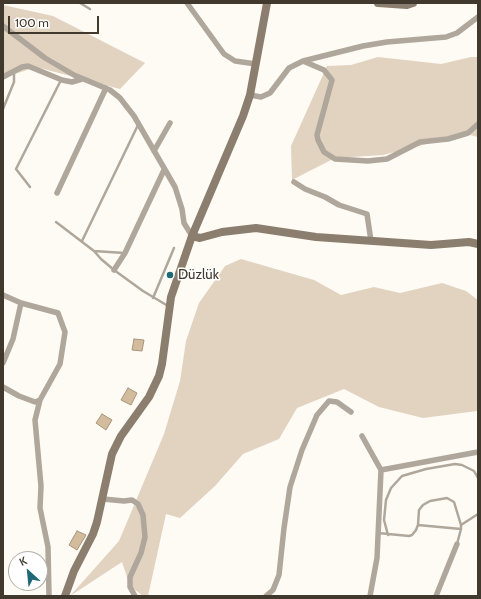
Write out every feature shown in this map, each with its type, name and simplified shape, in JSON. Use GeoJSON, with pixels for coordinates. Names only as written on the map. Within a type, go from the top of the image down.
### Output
{"type":"FeatureCollection","features":[{"type":"Feature","properties":{"kind":"street"},"geometry":{"type":"LineString","coordinates":[[187,3],[224,54],[235,61],[256,64]]}},
{"type":"Feature","properties":{"kind":"street"},"geometry":{"type":"LineString","coordinates":[[65,596],[74,571],[93,534],[103,499],[109,463],[116,444],[149,397],[159,376],[162,364],[169,306],[174,287],[192,236],[243,116],[250,95],[267,3]]}},
{"type":"Feature","properties":{"kind":"street"},"geometry":{"type":"LineString","coordinates":[[378,3],[407,5],[413,3]]}},
{"type":"Feature","properties":{"kind":"street"},"geometry":{"type":"LineString","coordinates":[[250,95],[261,97],[270,93],[289,68],[303,60],[375,44],[446,37],[457,33],[478,17]]}},
{"type":"Feature","properties":{"kind":"street"},"geometry":{"type":"LineString","coordinates":[[3,26],[45,58],[82,79],[106,88],[120,98],[138,123],[175,187],[182,209],[184,224],[192,236],[200,238],[222,232],[256,228],[316,237],[371,241],[432,245],[468,242],[478,244]]}},
{"type":"Feature","properties":{"kind":"street"},"geometry":{"type":"LineString","coordinates":[[303,60],[324,70],[332,80],[317,135],[324,152],[335,159],[349,161],[387,159],[420,142],[448,139],[468,133],[478,124]]}},
{"type":"Feature","properties":{"kind":"street"},"geometry":{"type":"LineString","coordinates":[[3,77],[22,67],[28,66],[62,80],[72,82],[82,79]]}},
{"type":"Feature","properties":{"kind":"street"},"geometry":{"type":"LineString","coordinates":[[57,194],[106,88]]}},
{"type":"Feature","properties":{"kind":"street"},"geometry":{"type":"LineString","coordinates":[[154,152],[170,123]]}},
{"type":"Feature","properties":{"kind":"street"},"geometry":{"type":"LineString","coordinates":[[114,270],[125,254],[164,170]]}},
{"type":"Feature","properties":{"kind":"street"},"geometry":{"type":"LineString","coordinates":[[294,182],[339,205],[367,214],[371,241]]}},
{"type":"Feature","properties":{"kind":"street"},"geometry":{"type":"LineString","coordinates":[[3,294],[21,303],[58,313],[65,332],[60,364],[40,400],[35,420],[41,486],[40,508],[48,547],[49,596]]}},
{"type":"Feature","properties":{"kind":"street"},"geometry":{"type":"LineString","coordinates":[[3,363],[13,339],[21,303]]}},
{"type":"Feature","properties":{"kind":"street"},"geometry":{"type":"LineString","coordinates":[[3,387],[19,396],[35,402],[40,400]]}},
{"type":"Feature","properties":{"kind":"street"},"geometry":{"type":"LineString","coordinates":[[266,596],[272,590],[279,575],[290,487],[302,450],[317,414],[329,401],[337,402],[351,412]]}},
{"type":"Feature","properties":{"kind":"street"},"geometry":{"type":"LineString","coordinates":[[362,436],[381,470],[377,558],[370,596]]}},
{"type":"Feature","properties":{"kind":"street"},"geometry":{"type":"LineString","coordinates":[[381,470],[478,452]]}},
{"type":"Feature","properties":{"kind":"street"},"geometry":{"type":"LineString","coordinates":[[103,499],[124,502],[132,500],[138,504],[143,515],[145,537],[141,553],[130,576],[130,587],[135,596]]}},
{"type":"Feature","properties":{"kind":"street"},"geometry":{"type":"LineString","coordinates":[[436,596],[457,544]]}},
{"type":"Feature","properties":{"kind":"lane"},"geometry":{"type":"LineString","coordinates":[[80,3],[90,10]]}},
{"type":"Feature","properties":{"kind":"lane"},"geometry":{"type":"LineString","coordinates":[[3,109],[14,82],[14,72]]}},
{"type":"Feature","properties":{"kind":"lane"},"geometry":{"type":"LineString","coordinates":[[30,187],[16,169],[62,80]]}},
{"type":"Feature","properties":{"kind":"lane"},"geometry":{"type":"LineString","coordinates":[[82,242],[138,123]]}},
{"type":"Feature","properties":{"kind":"lane"},"geometry":{"type":"LineString","coordinates":[[56,222],[94,251],[101,260],[114,270],[154,298],[169,306]]}},
{"type":"Feature","properties":{"kind":"lane"},"geometry":{"type":"LineString","coordinates":[[154,298],[174,248]]}},
{"type":"Feature","properties":{"kind":"lane"},"geometry":{"type":"LineString","coordinates":[[94,251],[125,254]]}},
{"type":"Feature","properties":{"kind":"lane"},"geometry":{"type":"LineString","coordinates":[[388,535],[384,520],[386,500],[391,488],[402,476],[426,469],[455,464],[470,468],[474,471],[478,478]]}},
{"type":"Feature","properties":{"kind":"lane"},"geometry":{"type":"LineString","coordinates":[[378,533],[409,536],[414,533],[418,526],[419,510],[423,505],[430,501],[447,498],[454,502],[461,527],[457,544]]}},
{"type":"Feature","properties":{"kind":"lane"},"geometry":{"type":"LineString","coordinates":[[418,526],[461,527],[478,514]]}},
{"type":"Feature","properties":{"kind":"shaded area"},"geometry":{"type":"Polygon","coordinates":[[[3,5],[53,16],[145,63],[120,89],[36,67],[3,78],[3,5]]]}},
{"type":"Feature","properties":{"kind":"shaded area"},"geometry":{"type":"Polygon","coordinates":[[[378,57],[441,64],[471,57],[478,57],[478,137],[466,134],[383,155],[335,158],[292,180],[291,146],[327,66],[351,65],[378,57]]]}},
{"type":"Feature","properties":{"kind":"shaded area"},"geometry":{"type":"Polygon","coordinates":[[[241,259],[314,280],[341,295],[374,287],[400,293],[442,283],[466,291],[478,300],[478,412],[423,418],[379,407],[344,389],[297,408],[279,439],[243,454],[215,486],[180,518],[166,514],[148,596],[143,596],[130,586],[122,562],[70,596],[119,541],[164,434],[180,381],[186,341],[199,303],[225,266],[241,259]]]}},
{"type":"Feature","properties":{"kind":"building"},"geometry":{"type":"Polygon","coordinates":[[[134,339],[144,340],[142,351],[132,350],[134,339]]]}},
{"type":"Feature","properties":{"kind":"building"},"geometry":{"type":"Polygon","coordinates":[[[128,388],[137,393],[131,405],[121,400],[128,388]]]}},
{"type":"Feature","properties":{"kind":"building"},"geometry":{"type":"Polygon","coordinates":[[[102,414],[112,420],[106,430],[96,423],[102,414]]]}},
{"type":"Feature","properties":{"kind":"building"},"geometry":{"type":"Polygon","coordinates":[[[77,531],[86,535],[77,550],[69,545],[77,531]]]}},
{"type":"Feature","properties":{"kind":"place","name":"Düzlük"},"geometry":{"type":"Point","coordinates":[170,275]}}]}
